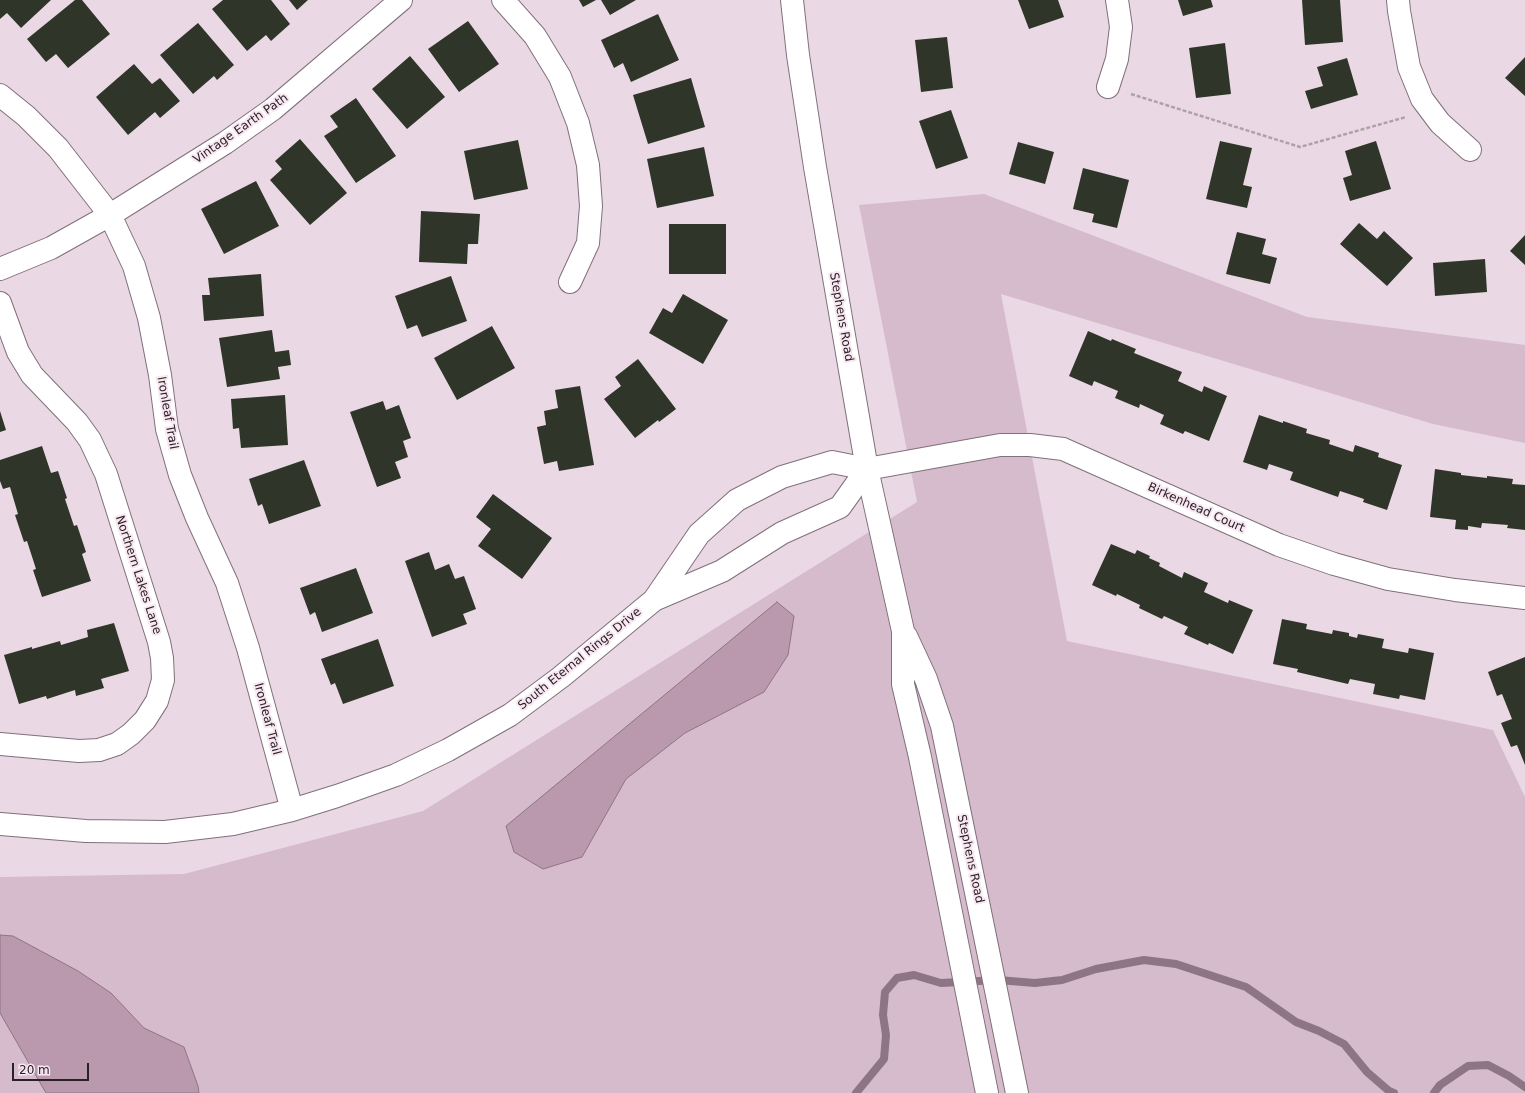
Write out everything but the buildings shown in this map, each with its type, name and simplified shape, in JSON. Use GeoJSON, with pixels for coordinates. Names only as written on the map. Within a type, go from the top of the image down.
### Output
{"type":"FeatureCollection","features":[{"type":"Feature","properties":{"kind":"street","name":"Vintage Earth Path"},"geometry":{"type":"LineString","coordinates":[[0,269],[51,248],[110,215],[225,143],[273,109],[401,0]]}},
{"type":"Feature","properties":{"kind":"street"},"geometry":{"type":"LineString","coordinates":[[503,0],[535,36],[560,77],[578,123],[588,165],[591,206],[588,243],[570,282]]}},
{"type":"Feature","properties":{"kind":"street","name":"Stephens Road"},"geometry":{"type":"LineString","coordinates":[[792,0],[798,55],[815,167],[867,469],[903,631],[904,684],[987,1093]]}},
{"type":"Feature","properties":{"kind":"street"},"geometry":{"type":"LineString","coordinates":[[1108,87],[1117,59],[1121,27],[1117,0]]}},
{"type":"Feature","properties":{"kind":"street"},"geometry":{"type":"LineString","coordinates":[[1398,0],[1409,67],[1422,99],[1440,123],[1470,150]]}},
{"type":"Feature","properties":{"kind":"street","name":"Ironleaf Trail"},"geometry":{"type":"LineString","coordinates":[[0,95],[26,116],[58,148],[110,215],[134,266],[149,318],[160,375],[167,429],[180,475],[197,518],[227,583],[248,648],[292,810]]}},
{"type":"Feature","properties":{"kind":"street","name":"Northern Lakes Lane"},"geometry":{"type":"LineString","coordinates":[[0,303],[18,352],[32,375],[77,422],[90,440],[106,474],[159,642],[162,658],[163,680],[156,701],[145,720],[131,734],[117,744],[99,750],[79,751],[0,744]]}},
{"type":"Feature","properties":{"kind":"street","name":"Birkenhead Court"},"geometry":{"type":"LineString","coordinates":[[867,469],[1000,445],[1030,445],[1063,449],[1279,545],[1334,564],[1388,579],[1455,590],[1525,598]]}},
{"type":"Feature","properties":{"kind":"street","name":"South Eternal Rings Drive"},"geometry":{"type":"LineString","coordinates":[[0,824],[86,831],[165,832],[233,824],[292,810],[396,775],[448,750],[510,715],[561,677],[654,600],[699,534],[737,500],[782,476],[832,462],[867,469],[840,507],[782,533],[722,571],[654,600]]}},
{"type":"Feature","properties":{"kind":"street","name":"Stephens Road"},"geometry":{"type":"LineString","coordinates":[[903,631],[926,679],[942,726],[1017,1093]]}},
{"type":"Feature","properties":{"kind":"path"},"geometry":{"type":"LineString","coordinates":[[1108,87],[1300,147],[1431,110]]}},
{"type":"Feature","properties":{"kind":"shaded area"},"geometry":{"type":"Polygon","coordinates":[[[984,194],[1307,317],[1525,345],[1525,443],[1433,424],[1001,294],[1067,641],[1493,730],[1525,797],[1525,1093],[0,1093],[0,877],[184,874],[423,811],[917,502],[859,205],[984,194]]]}},
{"type":"Feature","properties":{"kind":"shaded area"},"geometry":{"type":"Polygon","coordinates":[[[777,602],[794,616],[788,655],[764,692],[685,733],[626,779],[582,857],[543,869],[514,852],[506,826],[777,602]]]}},
{"type":"Feature","properties":{"kind":"shaded area"},"geometry":{"type":"Polygon","coordinates":[[[0,935],[13,936],[78,971],[111,993],[144,1028],[184,1047],[198,1086],[199,1093],[46,1093],[0,1013],[0,935]]]}},
{"type":"Feature","properties":{"kind":"waterway"},"geometry":{"type":"LineString","coordinates":[[856,1093],[884,1059],[886,1035],[883,1015],[885,992],[897,978],[914,975],[941,983],[998,980],[1035,983],[1062,980],[1096,969],[1144,960],[1176,964],[1246,987],[1296,1022],[1319,1031],[1344,1044],[1367,1072],[1389,1091],[1394,1093]]}},
{"type":"Feature","properties":{"kind":"waterway"},"geometry":{"type":"LineString","coordinates":[[1434,1093],[1440,1085],[1468,1066],[1488,1065],[1509,1076],[1525,1087]]}}]}
